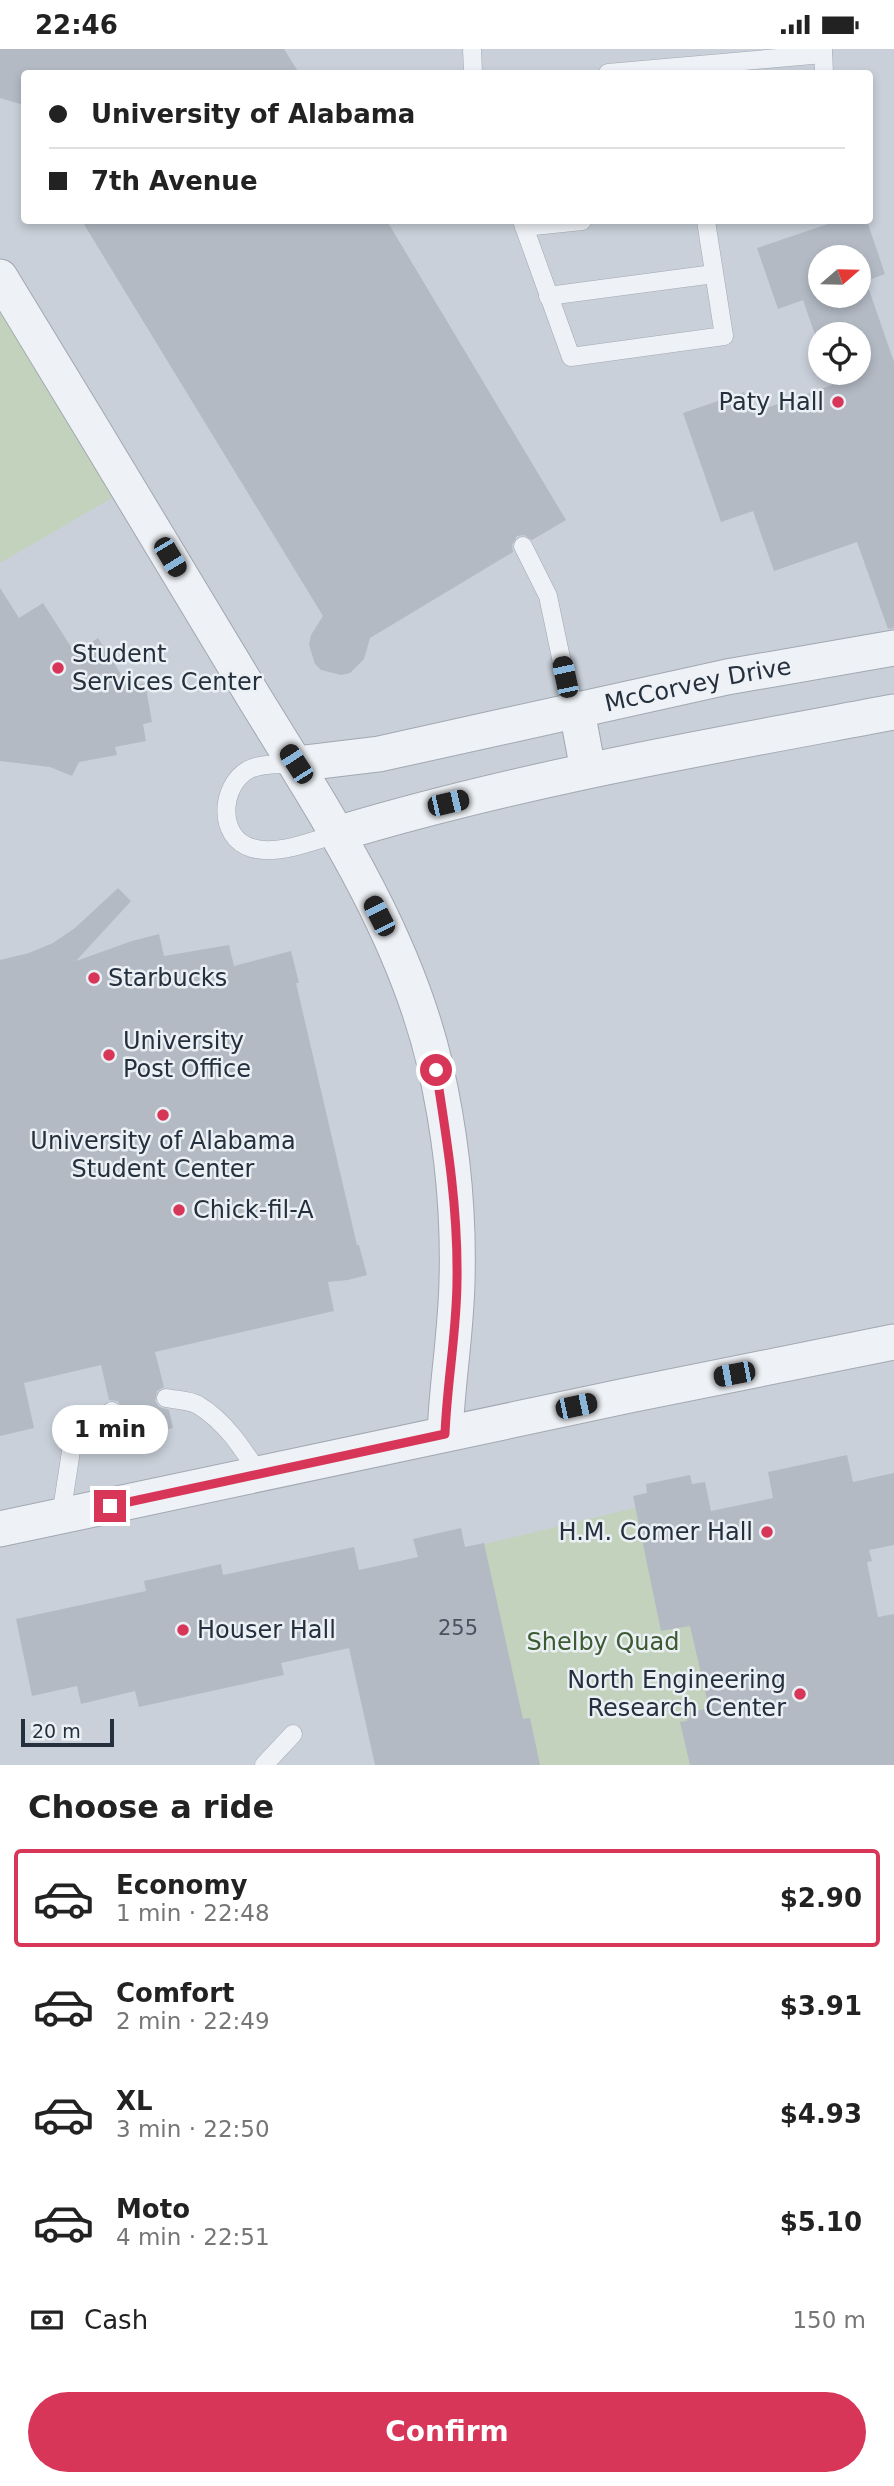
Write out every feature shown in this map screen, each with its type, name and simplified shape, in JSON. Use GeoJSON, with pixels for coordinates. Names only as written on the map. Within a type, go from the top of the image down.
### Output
{"type":"FeatureCollection","features":[{"type":"Feature","properties":{"kind":"street"},"geometry":{"type":"LineString","coordinates":[[0,277],[337,834],[405,971],[426,1030],[436,1070],[456,1205],[457,1280],[445,1434]]}},
{"type":"Feature","properties":{"kind":"street","name":"McCorvey Drive"},"geometry":{"type":"LineString","coordinates":[[296,764],[379,754],[727,677],[894,648]]}},
{"type":"Feature","properties":{"kind":"street"},"geometry":{"type":"LineString","coordinates":[[577,711],[588,770]]}},
{"type":"Feature","properties":{"kind":"street"},"geometry":{"type":"LineString","coordinates":[[337,834],[406,813],[588,770],[894,712]]}},
{"type":"Feature","properties":{"kind":"street"},"geometry":{"type":"LineString","coordinates":[[0,1529],[894,1342]]}},
{"type":"Feature","properties":{"kind":"lane"},"geometry":{"type":"LineString","coordinates":[[472,49],[473,70]]}},
{"type":"Feature","properties":{"kind":"lane"},"geometry":{"type":"LineString","coordinates":[[639,70],[823,52],[824,70]]}},
{"type":"Feature","properties":{"kind":"lane"},"geometry":{"type":"LineString","coordinates":[[523,224],[571,357],[724,336],[706,224]]}},
{"type":"Feature","properties":{"kind":"lane"},"geometry":{"type":"LineString","coordinates":[[548,296],[714,274]]}},
{"type":"Feature","properties":{"kind":"lane"},"geometry":{"type":"LineString","coordinates":[[523,546],[548,596],[565,677],[577,711]]}},
{"type":"Feature","properties":{"kind":"lane"},"geometry":{"type":"LineString","coordinates":[[296,764],[250,768],[237,778],[226,802],[231,832],[241,844],[253,849],[268,850],[337,834]]}},
{"type":"Feature","properties":{"kind":"lane"},"geometry":{"type":"LineString","coordinates":[[166,1398],[196,1403],[223,1425],[244,1450],[259,1474]]}},
{"type":"Feature","properties":{"kind":"lane"},"geometry":{"type":"LineString","coordinates":[[61,1516],[71,1451],[84,1429],[112,1411]]}},
{"type":"Feature","properties":{"kind":"lane"},"geometry":{"type":"LineString","coordinates":[[264,1765],[293,1734]]}},
{"type":"Feature","properties":{"kind":"shaded area"},"geometry":{"type":"Polygon","coordinates":[[[0,49],[894,49],[894,1765],[0,1765],[0,49]]]}},
{"type":"Feature","properties":{"kind":"green space"},"geometry":{"type":"Polygon","coordinates":[[[0,277],[129,488],[0,563],[0,277]]]}},
{"type":"Feature","properties":{"kind":"green space","name":"Shelby Quad"},"geometry":{"type":"Polygon","coordinates":[[[693,1494],[759,1765],[493,1765],[443,1554],[693,1494]]]}},
{"type":"Feature","properties":{"kind":"building"},"geometry":{"type":"Polygon","coordinates":[[[0,49],[284,49],[297,70],[21,70],[21,104],[0,98],[0,49]]]}},
{"type":"Feature","properties":{"kind":"building"},"geometry":{"type":"Polygon","coordinates":[[[84,224],[389,224],[566,520],[532,540],[524,535],[517,536],[512,545],[513,552],[370,638],[364,659],[350,673],[341,675],[321,670],[315,664],[309,645],[311,635],[323,616],[84,224]]]}},
{"type":"Feature","properties":{"kind":"building","name":"Paty Hall"},"geometry":{"type":"Polygon","coordinates":[[[828,224],[868,224],[885,274],[872,279],[872,245],[808,245],[808,308],[872,308],[872,298],[894,362],[894,628],[888,629],[857,542],[774,571],[753,511],[721,522],[683,413],[744,392],[752,413],[832,385],[871,385],[871,322],[811,322],[803,300],[778,309],[757,248],[828,224]]]}},
{"type":"Feature","properties":{"kind":"building","name":"Student Services Center"},"geometry":{"type":"Polygon","coordinates":[[[0,588],[19,618],[43,603],[75,653],[98,638],[129,687],[145,683],[152,722],[143,724],[146,741],[115,747],[117,755],[79,762],[72,776],[50,767],[0,761],[0,588]]]}},
{"type":"Feature","properties":{"kind":"building","name":"University of Alabama Student Center"},"geometry":{"type":"Polygon","coordinates":[[[118,888],[131,901],[76,961],[159,934],[164,956],[229,945],[234,966],[291,951],[299,983],[296,983],[357,1245],[367,1275],[328,1282],[334,1311],[155,1352],[164,1387],[157,1391],[155,1401],[159,1407],[169,1410],[173,1428],[119,1441],[114,1423],[122,1417],[123,1410],[118,1401],[109,1400],[101,1365],[24,1383],[34,1428],[0,1436],[0,960],[29,953],[53,943],[75,928],[118,888]]]}},
{"type":"Feature","properties":{"kind":"building"},"geometry":{"type":"Polygon","coordinates":[[[847,1455],[853,1482],[894,1473],[894,1545],[869,1550],[872,1561],[867,1562],[878,1617],[894,1614],[894,1765],[690,1765],[680,1722],[687,1721],[686,1713],[709,1708],[690,1626],[661,1631],[633,1496],[647,1493],[646,1484],[690,1475],[692,1484],[705,1482],[711,1511],[773,1498],[768,1472],[847,1455]]]}},
{"type":"Feature","properties":{"kind":"building"},"geometry":{"type":"Polygon","coordinates":[[[461,1528],[465,1547],[484,1543],[523,1719],[530,1718],[540,1765],[375,1765],[349,1648],[281,1663],[284,1675],[139,1707],[135,1691],[81,1704],[77,1686],[32,1696],[16,1619],[146,1591],[144,1581],[221,1564],[223,1575],[354,1547],[359,1570],[418,1557],[413,1539],[461,1528]]]}},
{"type":"Feature","properties":{"kind":"place","name":"Paty Hall"},"geometry":{"type":"Point","coordinates":[838,402]}},
{"type":"Feature","properties":{"kind":"place","name":"Student Services Center"},"geometry":{"type":"Point","coordinates":[58,668]}},
{"type":"Feature","properties":{"kind":"place","name":"Starbucks"},"geometry":{"type":"Point","coordinates":[94,978]}},
{"type":"Feature","properties":{"kind":"place","name":"University Post Office"},"geometry":{"type":"Point","coordinates":[109,1055]}},
{"type":"Feature","properties":{"kind":"place","name":"University of Alabama Student Center"},"geometry":{"type":"Point","coordinates":[163,1115]}},
{"type":"Feature","properties":{"kind":"place","name":"Chick-fil-A"},"geometry":{"type":"Point","coordinates":[179,1210]}},
{"type":"Feature","properties":{"kind":"place","name":"H.M. Comer Hall"},"geometry":{"type":"Point","coordinates":[767,1532]}},
{"type":"Feature","properties":{"kind":"place","name":"Houser Hall"},"geometry":{"type":"Point","coordinates":[183,1630]}},
{"type":"Feature","properties":{"kind":"place","name":"North Engineering Research Center"},"geometry":{"type":"Point","coordinates":[800,1694]}},
{"type":"Feature","properties":{"kind":"route"},"geometry":{"type":"LineString","coordinates":[[110,1506],[445,1434],[457,1280],[456,1205],[436,1070]]}}]}
